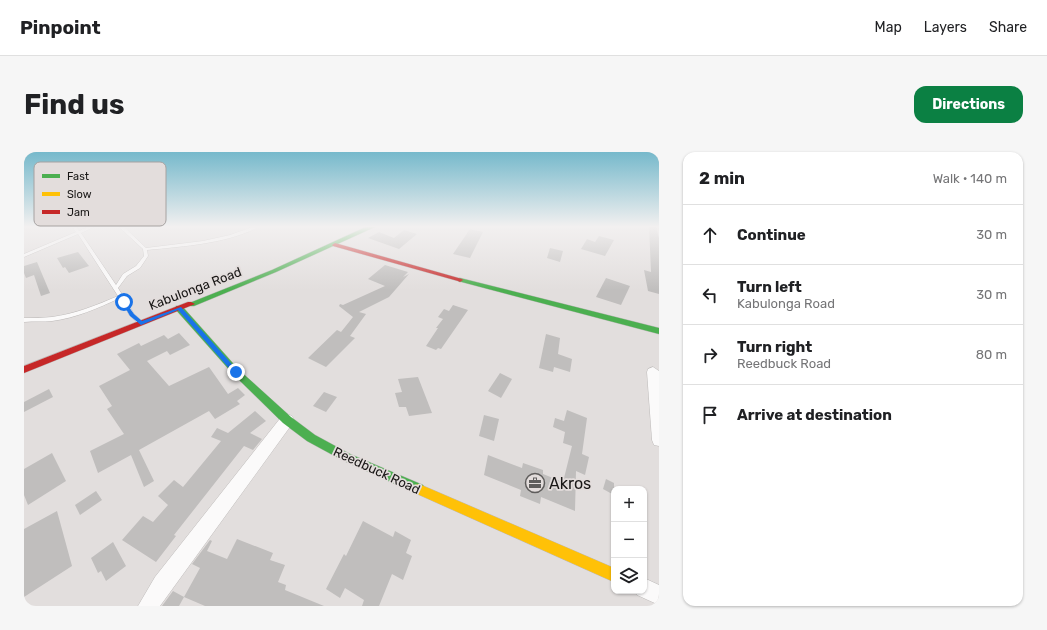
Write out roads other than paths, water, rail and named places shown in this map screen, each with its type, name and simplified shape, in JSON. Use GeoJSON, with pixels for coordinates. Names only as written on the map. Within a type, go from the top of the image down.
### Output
{"type":"FeatureCollection","features":[{"type":"Feature","properties":{"kind":"street","name":"Kabulonga Road"},"geometry":{"type":"LineString","coordinates":[[24,370],[274,271],[330,247]]}},
{"type":"Feature","properties":{"kind":"street"},"geometry":{"type":"LineString","coordinates":[[343,247],[422,270],[659,331]]}},
{"type":"Feature","properties":{"kind":"street","name":"Reedbuck Road"},"geometry":{"type":"LineString","coordinates":[[179,308],[236,372],[287,420],[311,438],[346,457],[611,574]]}},
{"type":"Feature","properties":{"kind":"street"},"geometry":{"type":"LineString","coordinates":[[653,372],[659,440]]}},
{"type":"Feature","properties":{"kind":"street"},"geometry":{"type":"LineString","coordinates":[[148,606],[162,584],[287,420]]}},
{"type":"Feature","properties":{"kind":"street"},"geometry":{"type":"LineString","coordinates":[[647,589],[659,595]]}},
{"type":"Feature","properties":{"kind":"lane"},"geometry":{"type":"LineString","coordinates":[[24,256],[45,247]]}},
{"type":"Feature","properties":{"kind":"lane"},"geometry":{"type":"LineString","coordinates":[[88,247],[116,288],[132,315],[141,323]]}},
{"type":"Feature","properties":{"kind":"lane"},"geometry":{"type":"LineString","coordinates":[[116,288],[124,275],[138,266],[146,256],[145,249],[158,247]]}},
{"type":"Feature","properties":{"kind":"lane"},"geometry":{"type":"LineString","coordinates":[[24,320],[51,319],[67,316],[103,304],[121,296]]}},
{"type":"Feature","properties":{"kind":"place","name":"Akros"},"geometry":{"type":"Point","coordinates":[535,483]}}]}
